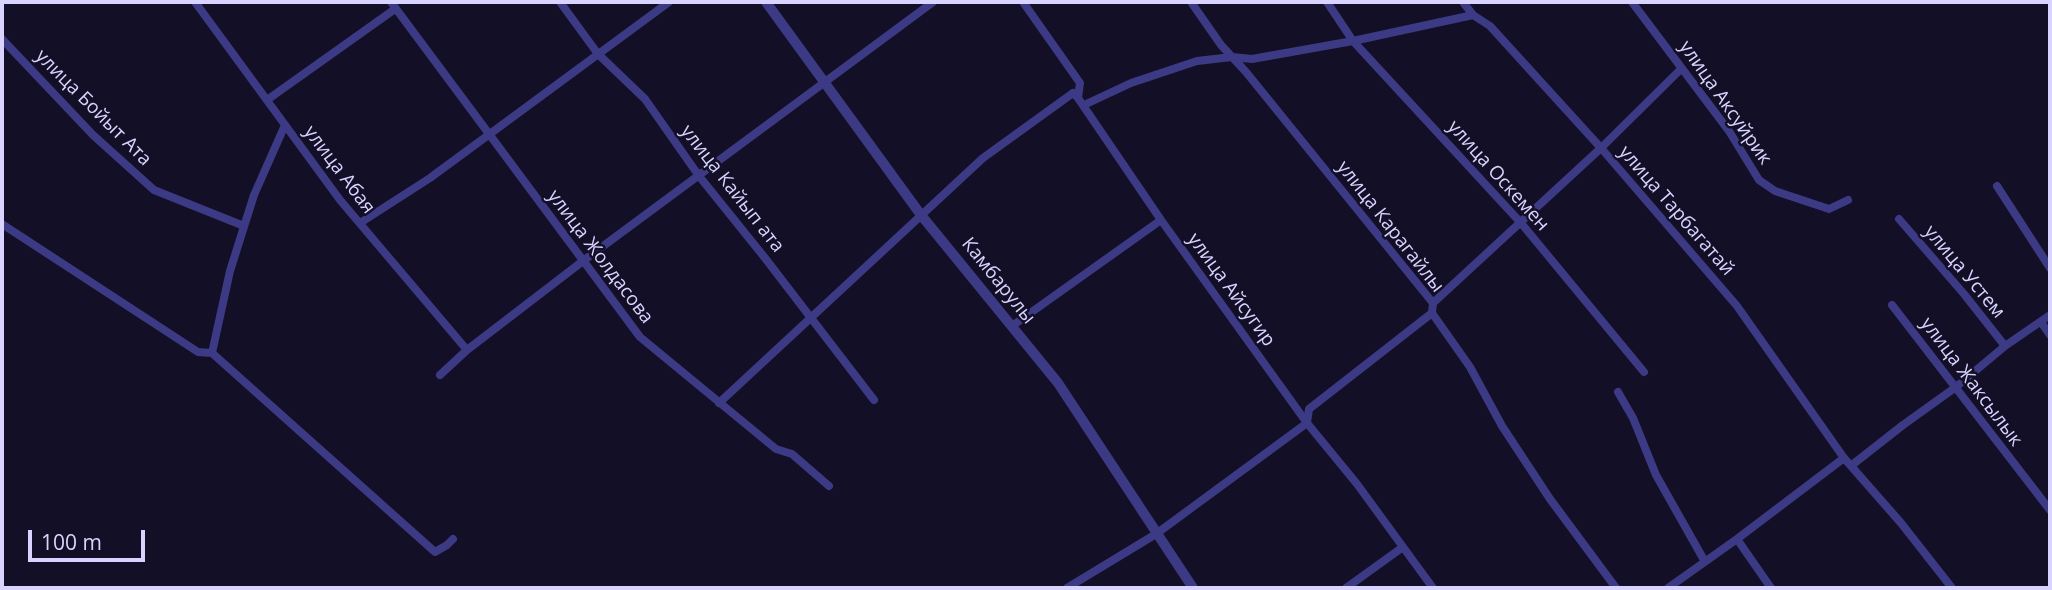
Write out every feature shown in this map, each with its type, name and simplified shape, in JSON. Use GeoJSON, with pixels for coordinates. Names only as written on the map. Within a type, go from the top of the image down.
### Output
{"type":"FeatureCollection","features":[{"type":"Feature","properties":{"kind":"street","name":"улица Абая"},"geometry":{"type":"LineString","coordinates":[[195,2],[360,223],[467,350]]}},
{"type":"Feature","properties":{"kind":"street","name":"улица Кайып ата"},"geometry":{"type":"LineString","coordinates":[[560,2],[598,54],[645,99],[698,176],[874,400]]}},
{"type":"Feature","properties":{"kind":"street"},"geometry":{"type":"LineString","coordinates":[[360,223],[430,178],[669,2]]}},
{"type":"Feature","properties":{"kind":"street","name":"Камбарулы"},"geometry":{"type":"LineString","coordinates":[[766,2],[922,215],[1058,383],[1193,588]]}},
{"type":"Feature","properties":{"kind":"street"},"geometry":{"type":"LineString","coordinates":[[440,375],[467,350],[583,261],[933,2]]}},
{"type":"Feature","properties":{"kind":"street","name":"улица Айсугир"},"geometry":{"type":"LineString","coordinates":[[1023,2],[1080,83],[1078,97],[1161,220],[1307,423],[1357,484],[1433,588]]}},
{"type":"Feature","properties":{"kind":"street","name":"улица Карагайлы"},"geometry":{"type":"LineString","coordinates":[[1191,2],[1221,45],[1433,303],[1432,313],[1470,367],[1503,426],[1550,499],[1616,588]]}},
{"type":"Feature","properties":{"kind":"street","name":"улица Оскемен"},"geometry":{"type":"LineString","coordinates":[[1327,2],[1353,41],[1521,223],[1644,372]]}},
{"type":"Feature","properties":{"kind":"street","name":"улица Тарбагатай"},"geometry":{"type":"LineString","coordinates":[[1463,2],[1473,15],[1490,26],[1601,148],[1737,306],[1844,458],[1901,523],[1952,588]]}},
{"type":"Feature","properties":{"kind":"street","name":"улица Аксуйрик"},"geometry":{"type":"LineString","coordinates":[[1632,2],[1729,131],[1759,180],[1775,191],[1829,209],[1848,200]]}},
{"type":"Feature","properties":{"kind":"street"},"geometry":{"type":"LineString","coordinates":[[267,100],[393,6]]}},
{"type":"Feature","properties":{"kind":"street","name":"улица Жолдасова"},"geometry":{"type":"LineString","coordinates":[[393,6],[640,337],[776,449],[792,454],[829,486]]}},
{"type":"Feature","properties":{"kind":"street"},"geometry":{"type":"LineString","coordinates":[[1084,105],[1131,83],[1197,61],[1252,58],[1353,41],[1473,15]]}},
{"type":"Feature","properties":{"kind":"street","name":"улица Бойыт Ата"},"geometry":{"type":"LineString","coordinates":[[2,39],[93,135],[154,190],[244,226]]}},
{"type":"Feature","properties":{"kind":"street"},"geometry":{"type":"LineString","coordinates":[[1433,303],[1601,148],[1681,69]]}},
{"type":"Feature","properties":{"kind":"street"},"geometry":{"type":"LineString","coordinates":[[719,403],[983,158],[1073,93],[1078,97]]}},
{"type":"Feature","properties":{"kind":"street"},"geometry":{"type":"LineString","coordinates":[[212,353],[230,271],[244,226],[254,195],[285,125]]}},
{"type":"Feature","properties":{"kind":"street"},"geometry":{"type":"LineString","coordinates":[[1997,186],[2050,268]]}},
{"type":"Feature","properties":{"kind":"street","name":"улица Устем"},"geometry":{"type":"LineString","coordinates":[[1899,219],[2005,346]]}},
{"type":"Feature","properties":{"kind":"street"},"geometry":{"type":"LineString","coordinates":[[1012,326],[1161,220]]}},
{"type":"Feature","properties":{"kind":"street"},"geometry":{"type":"LineString","coordinates":[[2,224],[198,352],[212,353],[435,552],[453,539]]}},
{"type":"Feature","properties":{"kind":"street","name":"улица Жаксылык"},"geometry":{"type":"LineString","coordinates":[[1892,305],[2050,510]]}},
{"type":"Feature","properties":{"kind":"street"},"geometry":{"type":"LineString","coordinates":[[1067,588],[1156,534],[1307,423],[1309,409],[1432,313]]}},
{"type":"Feature","properties":{"kind":"street"},"geometry":{"type":"LineString","coordinates":[[1852,465],[1956,387],[2005,346],[2050,315]]}},
{"type":"Feature","properties":{"kind":"street"},"geometry":{"type":"LineString","coordinates":[[2041,322],[2050,335]]}},
{"type":"Feature","properties":{"kind":"street"},"geometry":{"type":"LineString","coordinates":[[1618,393],[1633,418],[1656,474],[1704,560]]}},
{"type":"Feature","properties":{"kind":"street"},"geometry":{"type":"LineString","coordinates":[[1668,588],[1844,458]]}},
{"type":"Feature","properties":{"kind":"street"},"geometry":{"type":"LineString","coordinates":[[1737,539],[1771,588]]}},
{"type":"Feature","properties":{"kind":"street"},"geometry":{"type":"LineString","coordinates":[[1346,588],[1403,547]]}}]}
